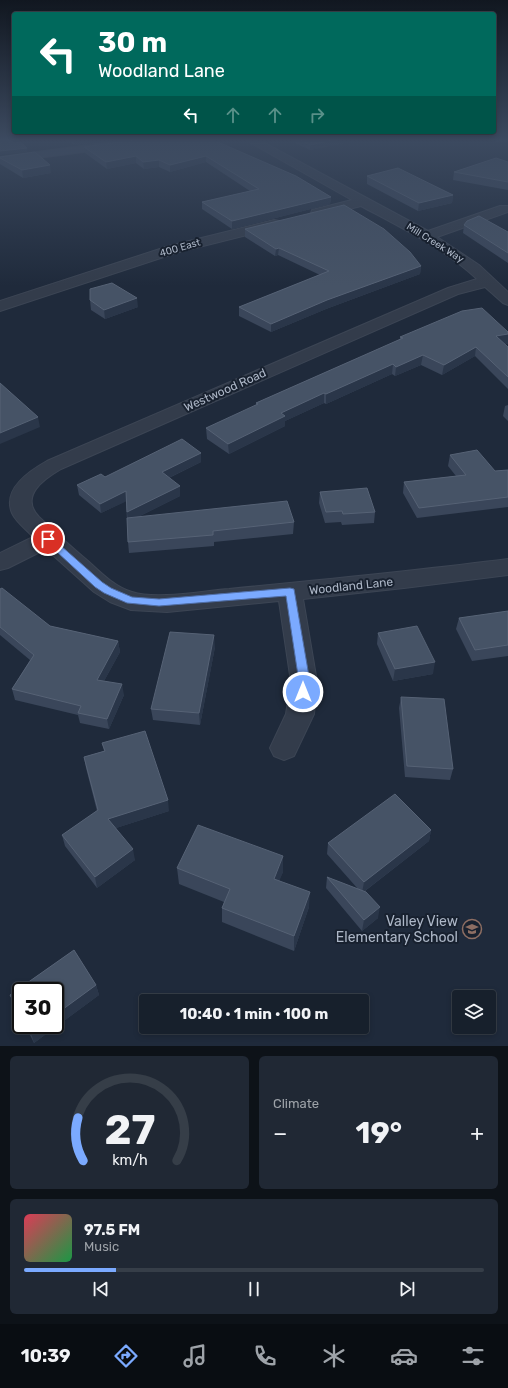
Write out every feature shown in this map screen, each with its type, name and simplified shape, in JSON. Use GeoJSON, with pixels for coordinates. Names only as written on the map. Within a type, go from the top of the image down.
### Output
{"type":"FeatureCollection","features":[{"type":"Feature","properties":{"kind":"street","name":"Mill Creek Way"},"geometry":{"type":"LineString","coordinates":[[340,188],[426,236],[459,257],[508,300]]}},
{"type":"Feature","properties":{"kind":"street"},"geometry":{"type":"LineString","coordinates":[[303,216],[364,201]]}},
{"type":"Feature","properties":{"kind":"street"},"geometry":{"type":"LineString","coordinates":[[426,236],[451,229],[505,209]]}},
{"type":"Feature","properties":{"kind":"street","name":"400 East"},"geometry":{"type":"LineString","coordinates":[[0,306],[174,249],[288,220]]}},
{"type":"Feature","properties":{"kind":"street","name":"Westwood Road"},"geometry":{"type":"LineString","coordinates":[[48,539],[23,513],[21,499],[26,486],[38,474],[54,465],[453,291],[488,281]]}},
{"type":"Feature","properties":{"kind":"street"},"geometry":{"type":"LineString","coordinates":[[0,562],[48,539]]}},
{"type":"Feature","properties":{"kind":"street","name":"Woodland Lane"},"geometry":{"type":"LineString","coordinates":[[48,539],[108,591],[131,601],[159,602],[290,592],[396,581],[508,566]]}},
{"type":"Feature","properties":{"kind":"street"},"geometry":{"type":"LineString","coordinates":[[284,748],[300,714],[304,682],[290,592]]}},
{"type":"Feature","properties":{"kind":"building"},"geometry":{"type":"Polygon","coordinates":[[[257,188],[316,188],[331,197],[232,221],[202,202],[259,189],[257,188]]]}},
{"type":"Feature","properties":{"kind":"building"},"geometry":{"type":"Polygon","coordinates":[[[390,188],[438,188],[453,195],[419,203],[390,188]]]}},
{"type":"Feature","properties":{"kind":"building"},"geometry":{"type":"Polygon","coordinates":[[[344,205],[384,229],[410,252],[421,266],[327,300],[271,324],[239,307],[329,271],[279,248],[276,249],[245,229],[344,205]]]}},
{"type":"Feature","properties":{"kind":"building"},"geometry":{"type":"Polygon","coordinates":[[[479,216],[508,232],[508,253],[464,225],[467,221],[479,216]]]}},
{"type":"Feature","properties":{"kind":"building"},"geometry":{"type":"Polygon","coordinates":[[[112,283],[137,298],[104,310],[90,300],[90,289],[112,283]]]}},
{"type":"Feature","properties":{"kind":"building"},"geometry":{"type":"Polygon","coordinates":[[[482,308],[508,332],[508,334],[496,336],[508,347],[508,377],[476,347],[444,365],[423,355],[396,367],[393,364],[326,394],[324,393],[281,413],[285,416],[228,444],[206,428],[258,404],[256,403],[403,338],[400,337],[462,311],[482,308]]]}},
{"type":"Feature","properties":{"kind":"building"},"geometry":{"type":"Polygon","coordinates":[[[0,383],[38,417],[0,433],[0,383]]]}},
{"type":"Feature","properties":{"kind":"building"},"geometry":{"type":"Polygon","coordinates":[[[182,439],[201,453],[162,472],[180,486],[127,512],[126,491],[100,504],[77,485],[101,474],[105,477],[182,439]]]}},
{"type":"Feature","properties":{"kind":"building"},"geometry":{"type":"Polygon","coordinates":[[[477,450],[495,471],[508,470],[508,497],[419,508],[404,482],[466,475],[450,455],[477,450]]]}},
{"type":"Feature","properties":{"kind":"building"},"geometry":{"type":"Polygon","coordinates":[[[367,488],[375,512],[343,514],[342,511],[326,512],[320,492],[367,488]]]}},
{"type":"Feature","properties":{"kind":"building"},"geometry":{"type":"Polygon","coordinates":[[[287,501],[294,522],[213,531],[213,535],[128,542],[127,518],[287,501]]]}},
{"type":"Feature","properties":{"kind":"building"},"geometry":{"type":"Polygon","coordinates":[[[2,588],[50,626],[118,641],[97,680],[122,684],[107,719],[78,713],[81,706],[12,689],[34,655],[0,627],[0,589],[2,588]]]}},
{"type":"Feature","properties":{"kind":"building"},"geometry":{"type":"Polygon","coordinates":[[[508,611],[508,645],[475,650],[459,618],[508,611]]]}},
{"type":"Feature","properties":{"kind":"building"},"geometry":{"type":"Polygon","coordinates":[[[417,626],[435,662],[395,669],[378,633],[417,626]]]}},
{"type":"Feature","properties":{"kind":"building"},"geometry":{"type":"Polygon","coordinates":[[[170,632],[214,635],[199,713],[151,709],[170,632]]]}},
{"type":"Feature","properties":{"kind":"building"},"geometry":{"type":"Polygon","coordinates":[[[401,697],[444,699],[453,769],[407,766],[401,697]]]}},
{"type":"Feature","properties":{"kind":"building"},"geometry":{"type":"Polygon","coordinates":[[[145,731],[168,800],[108,819],[133,849],[95,877],[62,835],[98,810],[84,757],[105,751],[102,743],[145,731]]]}},
{"type":"Feature","properties":{"kind":"building"},"geometry":{"type":"Polygon","coordinates":[[[395,794],[431,830],[364,882],[328,843],[395,794]]]}},
{"type":"Feature","properties":{"kind":"building"},"geometry":{"type":"Polygon","coordinates":[[[198,825],[283,856],[274,879],[310,892],[294,936],[222,908],[230,889],[177,868],[198,825]]]}},
{"type":"Feature","properties":{"kind":"building"},"geometry":{"type":"Polygon","coordinates":[[[327,877],[366,892],[380,907],[364,920],[327,877]]]}},
{"type":"Feature","properties":{"kind":"building"},"geometry":{"type":"Polygon","coordinates":[[[74,950],[96,985],[64,1008],[64,982],[28,982],[74,950]]]}},
{"type":"Feature","properties":{"kind":"place","name":"Valley View Elementary School"},"geometry":{"type":"Point","coordinates":[472,929]}},
{"type":"Feature","properties":{"kind":"route"},"geometry":{"type":"LineString","coordinates":[[48,539],[108,591],[131,601],[146,603],[290,592],[304,682],[303,692]]}}]}
